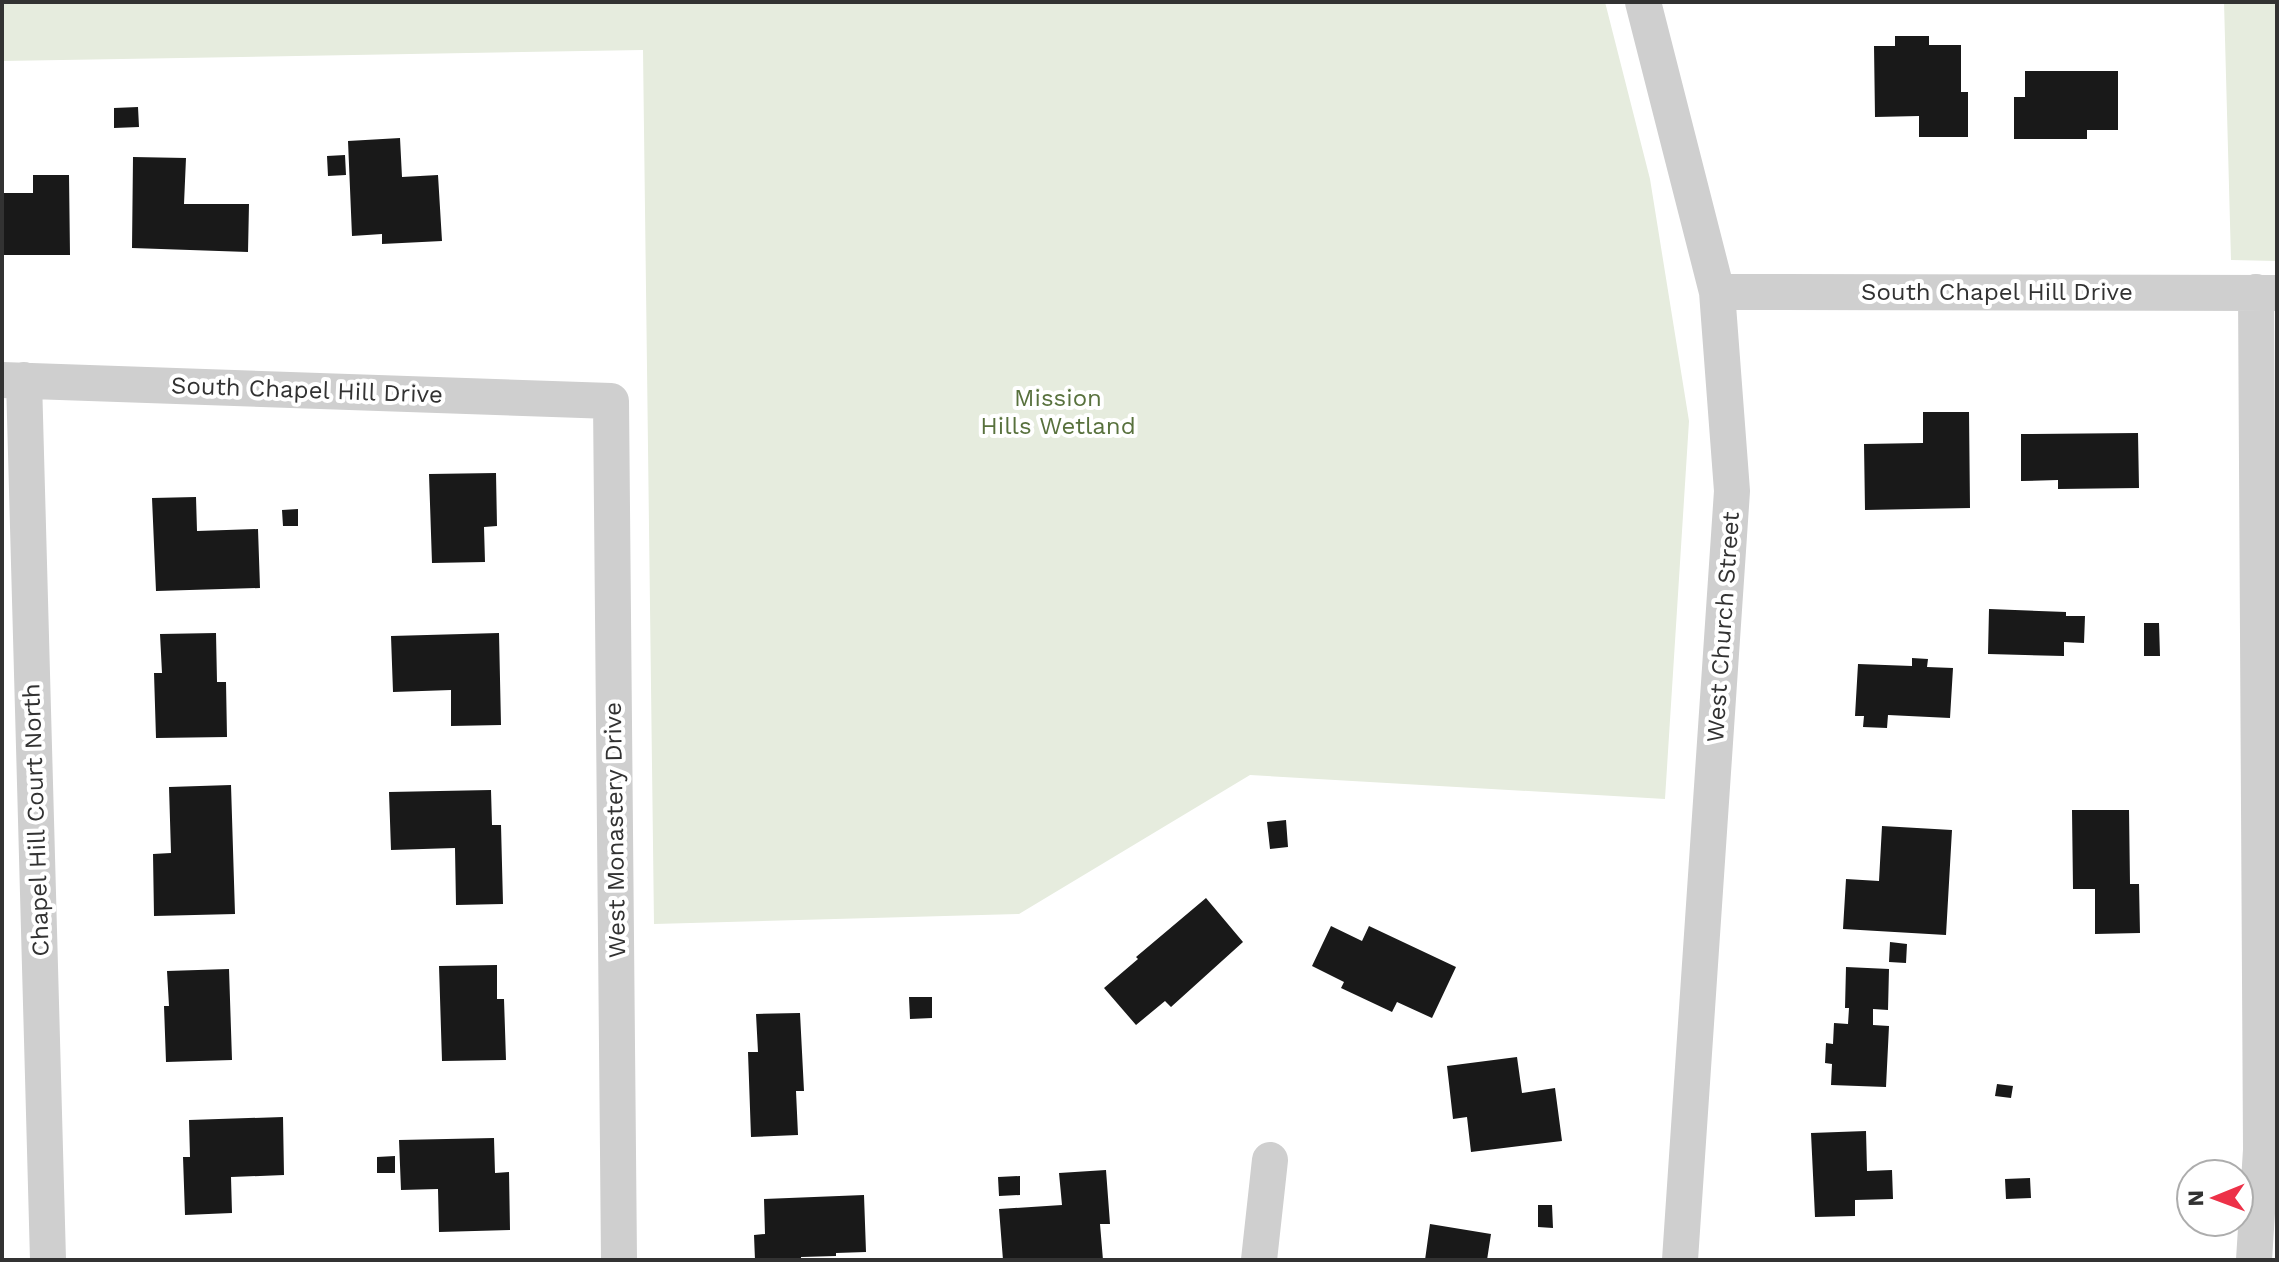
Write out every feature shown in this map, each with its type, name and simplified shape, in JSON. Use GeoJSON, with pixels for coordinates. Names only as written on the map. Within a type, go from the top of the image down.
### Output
{"type":"FeatureCollection","features":[{"type":"Feature","properties":{"kind":"street","name":"West Church Street"},"geometry":{"type":"LineString","coordinates":[[1643,2],[1717,292],[1732,491],[1680,1260]]}},
{"type":"Feature","properties":{"kind":"street","name":"South Chapel Hill Drive"},"geometry":{"type":"LineString","coordinates":[[1717,292],[2267,292]]}},
{"type":"Feature","properties":{"kind":"street"},"geometry":{"type":"LineString","coordinates":[[2254,1260],[2261,1150],[2267,292]]}},
{"type":"Feature","properties":{"kind":"street","name":"South Chapel Hill Drive"},"geometry":{"type":"LineString","coordinates":[[13,380],[611,401]]}},
{"type":"Feature","properties":{"kind":"street","name":"Chapel Hill Court North"},"geometry":{"type":"LineString","coordinates":[[13,380],[48,1260]]}},
{"type":"Feature","properties":{"kind":"street","name":"West Monastery Drive"},"geometry":{"type":"LineString","coordinates":[[611,401],[619,1260]]}},
{"type":"Feature","properties":{"kind":"street"},"geometry":{"type":"LineString","coordinates":[[1259,1260],[1270,1160]]}},
{"type":"Feature","properties":{"kind":"green space","name":"Mission Hills Wetland"},"geometry":{"type":"Polygon","coordinates":[[[2,2],[1605,2],[1650,179],[1689,421],[1665,799],[1250,775],[1019,914],[654,924],[643,50],[2,61],[2,2]]]}},
{"type":"Feature","properties":{"kind":"green space"},"geometry":{"type":"Polygon","coordinates":[[[2224,2],[2277,2],[2277,261],[2231,260],[2224,2]]]}},
{"type":"Feature","properties":{"kind":"building"},"geometry":{"type":"Polygon","coordinates":[[[1895,36],[1929,36],[1929,45],[1961,45],[1961,92],[1968,92],[1968,137],[1919,137],[1919,116],[1875,117],[1874,46],[1895,46],[1895,36]]]}},
{"type":"Feature","properties":{"kind":"building"},"geometry":{"type":"Polygon","coordinates":[[[2025,71],[2118,71],[2118,130],[2087,130],[2087,139],[2014,139],[2014,97],[2025,97],[2025,71]]]}},
{"type":"Feature","properties":{"kind":"building"},"geometry":{"type":"Polygon","coordinates":[[[138,107],[139,127],[114,128],[114,108],[138,107]]]}},
{"type":"Feature","properties":{"kind":"building"},"geometry":{"type":"Polygon","coordinates":[[[400,138],[402,177],[438,175],[442,241],[382,244],[382,234],[352,236],[348,141],[400,138]]]}},
{"type":"Feature","properties":{"kind":"building"},"geometry":{"type":"Polygon","coordinates":[[[345,155],[346,175],[328,176],[327,156],[345,155]]]}},
{"type":"Feature","properties":{"kind":"building"},"geometry":{"type":"Polygon","coordinates":[[[133,157],[186,158],[184,204],[249,204],[248,252],[132,248],[133,157]]]}},
{"type":"Feature","properties":{"kind":"building"},"geometry":{"type":"Polygon","coordinates":[[[33,175],[69,175],[70,255],[2,255],[2,193],[33,193],[33,175]]]}},
{"type":"Feature","properties":{"kind":"building"},"geometry":{"type":"Polygon","coordinates":[[[1923,412],[1969,412],[1970,508],[1865,510],[1864,444],[1923,443],[1923,412]]]}},
{"type":"Feature","properties":{"kind":"building"},"geometry":{"type":"Polygon","coordinates":[[[2138,433],[2139,488],[2058,489],[2058,480],[2021,481],[2021,434],[2138,433]]]}},
{"type":"Feature","properties":{"kind":"building"},"geometry":{"type":"Polygon","coordinates":[[[496,473],[497,526],[484,527],[485,562],[432,563],[429,474],[496,473]]]}},
{"type":"Feature","properties":{"kind":"building"},"geometry":{"type":"Polygon","coordinates":[[[196,497],[197,531],[258,529],[260,588],[156,591],[152,498],[196,497]]]}},
{"type":"Feature","properties":{"kind":"building"},"geometry":{"type":"Polygon","coordinates":[[[298,509],[298,526],[283,526],[282,510],[298,509]]]}},
{"type":"Feature","properties":{"kind":"building"},"geometry":{"type":"Polygon","coordinates":[[[1989,609],[2066,612],[2066,616],[2085,616],[2084,643],[2064,642],[2064,656],[1988,654],[1989,609]]]}},
{"type":"Feature","properties":{"kind":"building"},"geometry":{"type":"Polygon","coordinates":[[[2144,623],[2159,623],[2160,656],[2144,656],[2144,623]]]}},
{"type":"Feature","properties":{"kind":"building"},"geometry":{"type":"Polygon","coordinates":[[[216,633],[217,682],[226,682],[227,737],[156,738],[154,673],[162,673],[160,634],[216,633]]]}},
{"type":"Feature","properties":{"kind":"building"},"geometry":{"type":"Polygon","coordinates":[[[499,633],[501,725],[451,726],[451,690],[393,692],[391,636],[499,633]]]}},
{"type":"Feature","properties":{"kind":"building"},"geometry":{"type":"Polygon","coordinates":[[[1912,658],[1928,659],[1927,667],[1953,668],[1950,718],[1888,715],[1887,728],[1863,727],[1864,716],[1855,716],[1858,664],[1912,666],[1912,658]]]}},
{"type":"Feature","properties":{"kind":"building"},"geometry":{"type":"Polygon","coordinates":[[[231,785],[235,914],[154,916],[153,854],[171,853],[169,787],[231,785]]]}},
{"type":"Feature","properties":{"kind":"building"},"geometry":{"type":"Polygon","coordinates":[[[491,790],[492,825],[501,825],[503,904],[456,905],[455,848],[391,850],[389,792],[491,790]]]}},
{"type":"Feature","properties":{"kind":"building"},"geometry":{"type":"Polygon","coordinates":[[[2072,810],[2129,810],[2130,884],[2139,884],[2140,933],[2095,934],[2095,889],[2073,889],[2072,810]]]}},
{"type":"Feature","properties":{"kind":"building"},"geometry":{"type":"Polygon","coordinates":[[[1286,820],[1288,847],[1270,849],[1267,822],[1286,820]]]}},
{"type":"Feature","properties":{"kind":"building"},"geometry":{"type":"Polygon","coordinates":[[[1882,826],[1952,830],[1946,935],[1843,929],[1846,879],[1879,881],[1882,826]]]}},
{"type":"Feature","properties":{"kind":"building"},"geometry":{"type":"Polygon","coordinates":[[[1206,898],[1243,942],[1171,1007],[1165,1001],[1136,1025],[1104,988],[1206,898]]]}},
{"type":"Feature","properties":{"kind":"building"},"geometry":{"type":"Polygon","coordinates":[[[1331,926],[1362,941],[1369,926],[1456,967],[1432,1018],[1397,1002],[1392,1012],[1341,988],[1344,982],[1312,966],[1331,926]]]}},
{"type":"Feature","properties":{"kind":"building"},"geometry":{"type":"Polygon","coordinates":[[[1890,942],[1907,944],[1906,963],[1889,962],[1890,942]]]}},
{"type":"Feature","properties":{"kind":"building"},"geometry":{"type":"Polygon","coordinates":[[[497,965],[497,999],[504,999],[506,1060],[442,1061],[439,966],[497,965]]]}},
{"type":"Feature","properties":{"kind":"building"},"geometry":{"type":"Polygon","coordinates":[[[1846,967],[1889,969],[1888,1010],[1873,1009],[1873,1025],[1889,1026],[1886,1087],[1831,1085],[1832,1064],[1825,1063],[1826,1043],[1833,1044],[1834,1023],[1848,1024],[1849,1008],[1845,1008],[1846,967]]]}},
{"type":"Feature","properties":{"kind":"building"},"geometry":{"type":"Polygon","coordinates":[[[229,969],[232,1060],[166,1062],[164,1006],[169,1006],[167,971],[229,969]]]}},
{"type":"Feature","properties":{"kind":"building"},"geometry":{"type":"Polygon","coordinates":[[[909,997],[932,997],[932,1018],[910,1019],[909,997]]]}},
{"type":"Feature","properties":{"kind":"building"},"geometry":{"type":"Polygon","coordinates":[[[800,1013],[804,1091],[796,1091],[798,1135],[751,1137],[748,1052],[758,1052],[756,1014],[800,1013]]]}},
{"type":"Feature","properties":{"kind":"building"},"geometry":{"type":"Polygon","coordinates":[[[1517,1057],[1522,1093],[1555,1088],[1562,1141],[1471,1152],[1467,1117],[1453,1119],[1447,1066],[1517,1057]]]}},
{"type":"Feature","properties":{"kind":"building"},"geometry":{"type":"Polygon","coordinates":[[[1997,1084],[2013,1086],[2011,1098],[1995,1096],[1997,1084]]]}},
{"type":"Feature","properties":{"kind":"building"},"geometry":{"type":"Polygon","coordinates":[[[283,1117],[284,1175],[231,1177],[232,1213],[185,1215],[183,1157],[190,1157],[189,1120],[283,1117]]]}},
{"type":"Feature","properties":{"kind":"building"},"geometry":{"type":"Polygon","coordinates":[[[1866,1131],[1867,1171],[1892,1170],[1893,1199],[1855,1200],[1855,1216],[1815,1217],[1811,1133],[1866,1131]]]}},
{"type":"Feature","properties":{"kind":"building"},"geometry":{"type":"Polygon","coordinates":[[[494,1138],[495,1173],[509,1172],[510,1230],[439,1232],[438,1189],[401,1190],[399,1140],[494,1138]]]}},
{"type":"Feature","properties":{"kind":"building"},"geometry":{"type":"Polygon","coordinates":[[[395,1156],[395,1173],[377,1173],[377,1157],[395,1156]]]}},
{"type":"Feature","properties":{"kind":"building"},"geometry":{"type":"Polygon","coordinates":[[[1106,1170],[1110,1224],[1100,1224],[1103,1260],[1003,1260],[999,1209],[1062,1205],[1059,1173],[1106,1170]]]}},
{"type":"Feature","properties":{"kind":"building"},"geometry":{"type":"Polygon","coordinates":[[[1020,1176],[1020,1195],[999,1196],[998,1177],[1020,1176]]]}},
{"type":"Feature","properties":{"kind":"building"},"geometry":{"type":"Polygon","coordinates":[[[2030,1178],[2031,1198],[2006,1199],[2005,1179],[2030,1178]]]}},
{"type":"Feature","properties":{"kind":"building"},"geometry":{"type":"Polygon","coordinates":[[[864,1195],[866,1252],[801,1257],[801,1260],[755,1260],[754,1235],[765,1234],[764,1199],[864,1195]]]}},
{"type":"Feature","properties":{"kind":"building"},"geometry":{"type":"Polygon","coordinates":[[[1538,1205],[1552,1205],[1553,1228],[1538,1227],[1538,1205]]]}},
{"type":"Feature","properties":{"kind":"building"},"geometry":{"type":"Polygon","coordinates":[[[1430,1224],[1491,1234],[1487,1260],[1425,1260],[1430,1224]]]}}]}
